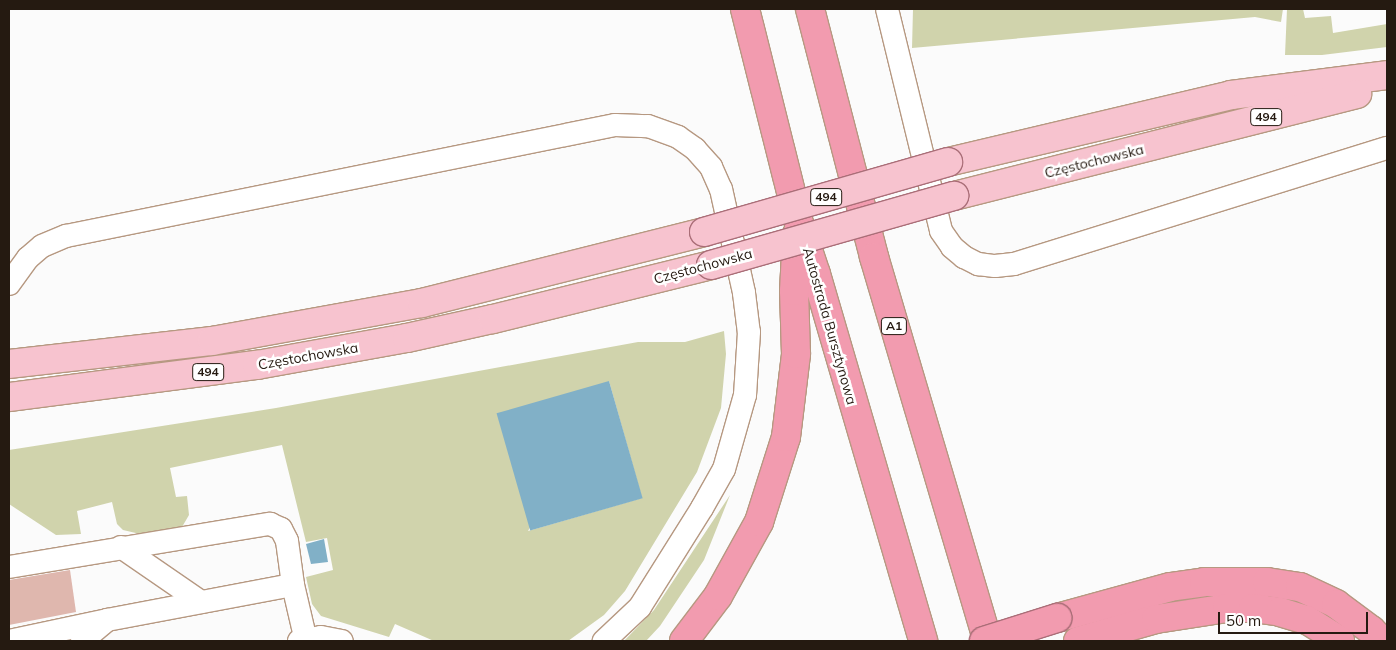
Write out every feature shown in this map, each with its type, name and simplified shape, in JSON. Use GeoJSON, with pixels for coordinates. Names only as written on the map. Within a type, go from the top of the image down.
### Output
{"type":"FeatureCollection","features":[{"type":"Feature","properties":{"kind":"highway","name":"Autostrada Bursztynowa"},"geometry":{"type":"LineString","coordinates":[[745,9],[798,220],[816,274],[923,641]]}},
{"type":"Feature","properties":{"kind":"highway","name":"A1"},"geometry":{"type":"LineString","coordinates":[[810,9],[877,266],[986,641]]}},
{"type":"Feature","properties":{"kind":"highway"},"geometry":{"type":"LineString","coordinates":[[684,641],[718,596],[759,522],[786,437],[796,354],[794,291],[798,220]]}},
{"type":"Feature","properties":{"kind":"highway"},"geometry":{"type":"LineString","coordinates":[[986,641],[1057,618],[1170,587],[1204,582],[1267,582],[1300,587],[1336,604],[1371,630],[1382,641]]}},
{"type":"Feature","properties":{"kind":"highway"},"geometry":{"type":"LineString","coordinates":[[1078,641],[1156,619],[1227,608],[1253,608],[1289,614],[1307,620],[1340,641]]}},
{"type":"Feature","properties":{"kind":"main road","name":"494"},"geometry":{"type":"LineString","coordinates":[[9,364],[212,341],[422,303],[704,232],[948,162],[1231,95],[1387,75]]}},
{"type":"Feature","properties":{"kind":"main road","name":"Częstochowska"},"geometry":{"type":"LineString","coordinates":[[9,397],[256,365],[407,338],[493,319],[712,265],[954,196],[1387,86]]}},
{"type":"Feature","properties":{"kind":"lane"},"geometry":{"type":"LineString","coordinates":[[887,9],[941,231],[952,247],[964,257],[978,264],[995,266],[1014,264],[1387,148]]}},
{"type":"Feature","properties":{"kind":"lane"},"geometry":{"type":"LineString","coordinates":[[9,284],[28,258],[42,246],[66,236],[615,125],[648,126],[678,137],[695,149],[710,167],[721,189],[744,293],[749,332],[745,395],[724,469],[702,508],[640,607],[604,641]]}},
{"type":"Feature","properties":{"kind":"lane"},"geometry":{"type":"LineString","coordinates":[[9,567],[121,547],[270,524],[281,528],[287,541],[303,641],[329,637],[342,641]]}},
{"type":"Feature","properties":{"kind":"lane"},"geometry":{"type":"LineString","coordinates":[[121,547],[201,602]]}},
{"type":"Feature","properties":{"kind":"lane"},"geometry":{"type":"LineString","coordinates":[[9,641],[107,620],[293,585]]}},
{"type":"Feature","properties":{"kind":"lane"},"geometry":{"type":"LineString","coordinates":[[82,641],[107,620]]}},
{"type":"Feature","properties":{"kind":"green space"},"geometry":{"type":"Polygon","coordinates":[[[913,9],[1283,9],[1281,22],[1255,17],[912,48],[913,9]]]}},
{"type":"Feature","properties":{"kind":"green space"},"geometry":{"type":"Polygon","coordinates":[[[1287,9],[1303,9],[1305,18],[1331,16],[1333,33],[1387,24],[1387,47],[1322,55],[1285,55],[1287,9]]]}},
{"type":"Feature","properties":{"kind":"green space"},"geometry":{"type":"Polygon","coordinates":[[[724,331],[726,354],[721,408],[697,472],[625,591],[604,615],[568,641],[434,641],[395,624],[389,637],[321,616],[312,604],[306,577],[333,570],[327,538],[306,542],[282,445],[170,468],[176,497],[187,496],[189,515],[182,527],[140,534],[123,530],[117,524],[112,502],[77,511],[81,534],[56,535],[9,504],[9,450],[276,408],[638,342],[685,342],[724,331]],[[609,381],[528,531],[642,498],[609,381]]]}},
{"type":"Feature","properties":{"kind":"green space"},"geometry":{"type":"Polygon","coordinates":[[[730,495],[704,560],[660,626],[646,641],[624,641],[654,610],[730,495]]]}},
{"type":"Feature","properties":{"kind":"water"},"geometry":{"type":"Polygon","coordinates":[[[609,381],[643,498],[530,531],[497,413],[609,381]]]}},
{"type":"Feature","properties":{"kind":"water"},"geometry":{"type":"Polygon","coordinates":[[[324,539],[328,562],[311,564],[306,544],[324,539]]]}},
{"type":"Feature","properties":{"kind":"building"},"geometry":{"type":"Polygon","coordinates":[[[70,570],[76,612],[9,625],[9,580],[70,570]]]}}]}
